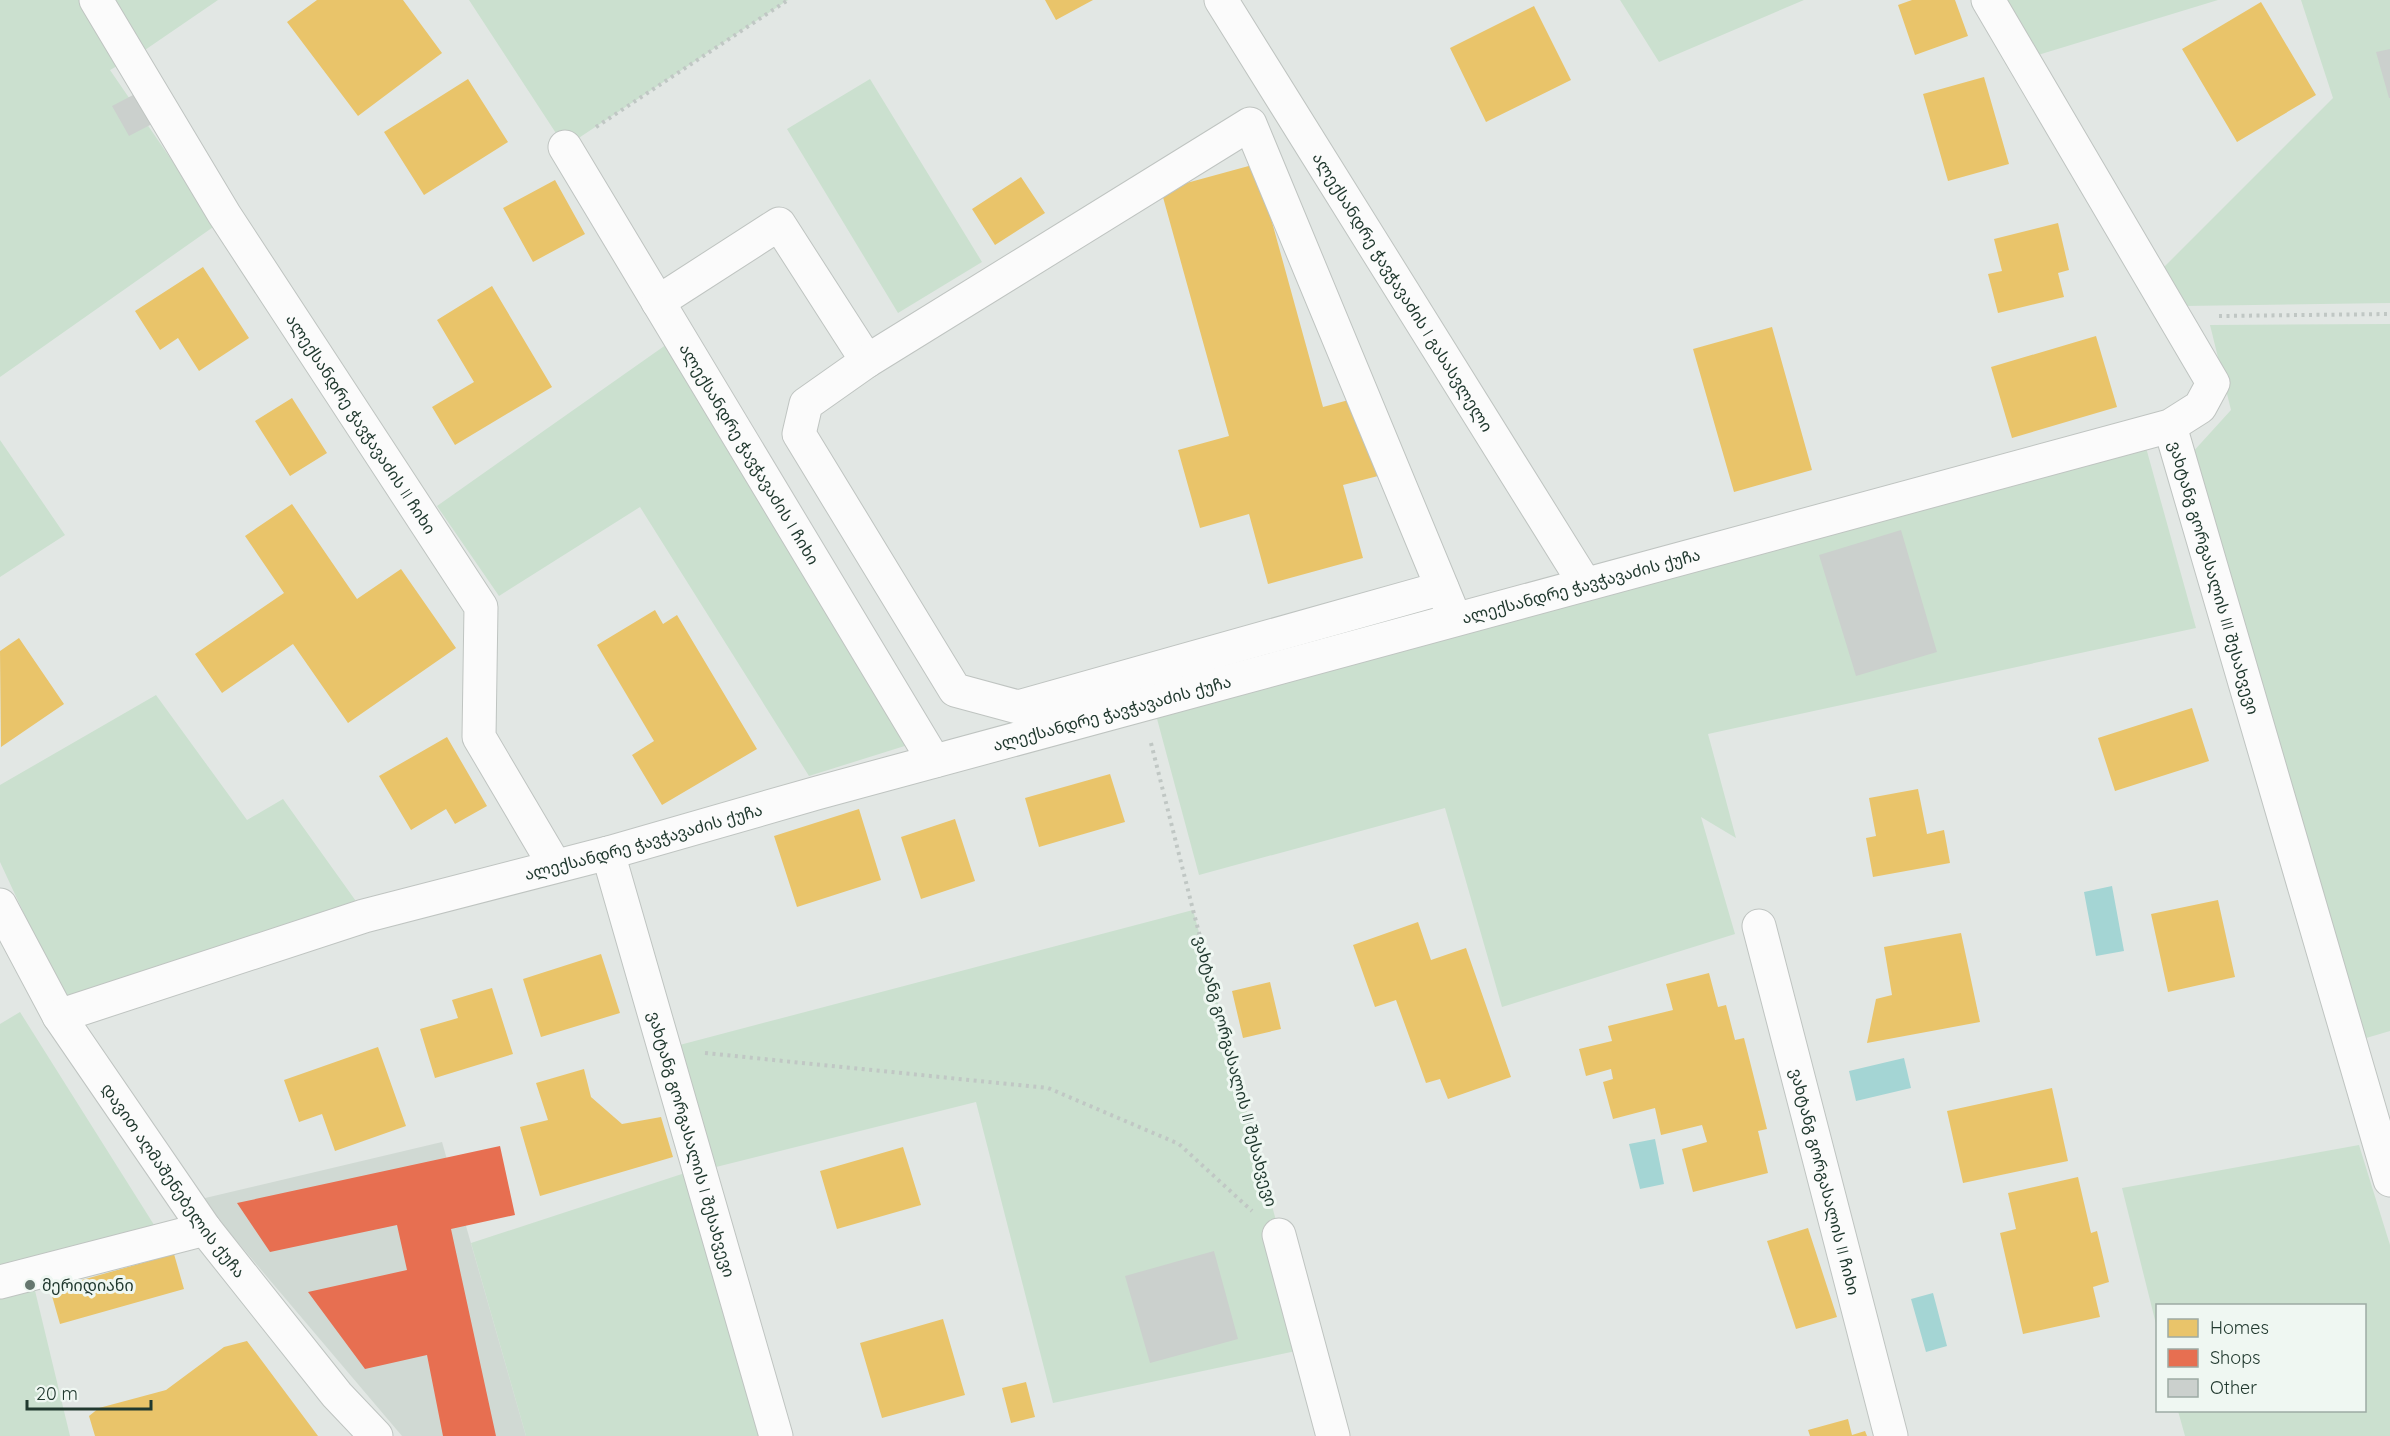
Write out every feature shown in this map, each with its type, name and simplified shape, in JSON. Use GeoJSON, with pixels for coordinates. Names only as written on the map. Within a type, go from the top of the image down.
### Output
{"type":"FeatureCollection","features":[{"type":"Feature","properties":{"kind":"street","name":"ალექსანდრე ჭავჭავაძის II ჩიხი"},"geometry":{"type":"LineString","coordinates":[[96,0],[224,214],[481,608],[479,736],[555,866]]}},
{"type":"Feature","properties":{"kind":"street","name":"ალექსანდრე ჭავჭავაძის I გასასვლელი"},"geometry":{"type":"LineString","coordinates":[[1221,0],[1585,584]]}},
{"type":"Feature","properties":{"kind":"street","name":"ვახტანგ გორგასალის III შესახვევი"},"geometry":{"type":"LineString","coordinates":[[1988,0],[2213,383],[2200,407],[2170,426],[2390,1179]]}},
{"type":"Feature","properties":{"kind":"street"},"geometry":{"type":"LineString","coordinates":[[1442,588],[1018,708],[955,690],[799,434],[806,404],[867,361],[1250,124],[1455,619]]}},
{"type":"Feature","properties":{"kind":"street","name":"ალექსანდრე ჭავჭავაძის I ჩიხი"},"geometry":{"type":"LineString","coordinates":[[565,147],[934,761]]}},
{"type":"Feature","properties":{"kind":"street"},"geometry":{"type":"LineString","coordinates":[[658,302],[779,224],[867,361]]}},
{"type":"Feature","properties":{"kind":"street","name":"ალექსანდრე ჭავჭავაძის ქუჩა"},"geometry":{"type":"LineString","coordinates":[[59,1017],[364,916],[608,853],[934,761],[2170,426]]}},
{"type":"Feature","properties":{"kind":"street","name":"ვახტანგ გორგასალის I შესახვევი"},"geometry":{"type":"LineString","coordinates":[[608,853],[776,1436]]}},
{"type":"Feature","properties":{"kind":"street","name":"დავით აღმაშენებელის ქუჩა"},"geometry":{"type":"LineString","coordinates":[[0,905],[59,1017],[205,1230],[337,1395],[376,1436]]}},
{"type":"Feature","properties":{"kind":"street","name":"ვახტანგ გორგასალის II ჩიხი"},"geometry":{"type":"LineString","coordinates":[[1759,926],[1891,1436]]}},
{"type":"Feature","properties":{"kind":"street"},"geometry":{"type":"LineString","coordinates":[[0,1282],[205,1230]]}},
{"type":"Feature","properties":{"kind":"street"},"geometry":{"type":"LineString","coordinates":[[1279,1235],[1333,1436]]}},
{"type":"Feature","properties":{"kind":"path"},"geometry":{"type":"LineString","coordinates":[[565,147],[788,0]]}},
{"type":"Feature","properties":{"kind":"path"},"geometry":{"type":"LineString","coordinates":[[2173,316],[2390,314]]}},
{"type":"Feature","properties":{"kind":"path","name":"ვახტანგ გორგასალის II შესახვევი"},"geometry":{"type":"LineString","coordinates":[[1142,705],[1193,910],[1279,1235]]}},
{"type":"Feature","properties":{"kind":"path"},"geometry":{"type":"LineString","coordinates":[[664,1049],[1048,1088],[1179,1144],[1279,1235]]}},
{"type":"Feature","properties":{"kind":"shaded area"},"geometry":{"type":"Polygon","coordinates":[[[442,1142],[526,1436],[402,1436],[201,1199],[442,1142]]]}},
{"type":"Feature","properties":{"kind":"green space"},"geometry":{"type":"Polygon","coordinates":[[[0,0],[218,0],[142,52],[110,70],[216,225],[0,377],[0,0]]]}},
{"type":"Feature","properties":{"kind":"green space"},"geometry":{"type":"Polygon","coordinates":[[[469,0],[788,0],[565,147],[469,0]]]}},
{"type":"Feature","properties":{"kind":"green space"},"geometry":{"type":"Polygon","coordinates":[[[1620,0],[1804,0],[1659,62],[1620,0]]]}},
{"type":"Feature","properties":{"kind":"green space"},"geometry":{"type":"Polygon","coordinates":[[[2005,0],[2218,0],[2038,55],[2005,0]]]}},
{"type":"Feature","properties":{"kind":"green space"},"geometry":{"type":"Polygon","coordinates":[[[2301,0],[2390,0],[2390,303],[2184,306],[2163,268],[2333,98],[2301,0]]]}},
{"type":"Feature","properties":{"kind":"green space"},"geometry":{"type":"Polygon","coordinates":[[[870,79],[982,262],[898,313],[787,129],[870,79]]]}},
{"type":"Feature","properties":{"kind":"green space"},"geometry":{"type":"Polygon","coordinates":[[[2390,324],[2390,1031],[2356,1041],[2191,454],[2231,410],[2210,325],[2390,324]]]}},
{"type":"Feature","properties":{"kind":"green space"},"geometry":{"type":"Polygon","coordinates":[[[670,342],[911,744],[809,776],[640,507],[499,596],[437,506],[670,342]]]}},
{"type":"Feature","properties":{"kind":"green space"},"geometry":{"type":"Polygon","coordinates":[[[0,440],[65,535],[0,577],[0,440]]]}},
{"type":"Feature","properties":{"kind":"green space"},"geometry":{"type":"Polygon","coordinates":[[[2145,444],[2196,628],[1708,734],[1736,838],[1701,817],[1735,934],[1502,1007],[1445,808],[1199,875],[1156,715],[2145,444]]]}},
{"type":"Feature","properties":{"kind":"green space"},"geometry":{"type":"Polygon","coordinates":[[[156,695],[247,820],[283,799],[358,904],[65,1002],[0,862],[0,785],[156,695]]]}},
{"type":"Feature","properties":{"kind":"green space"},"geometry":{"type":"Polygon","coordinates":[[[1193,910],[1310,1348],[1053,1403],[976,1102],[708,1169],[672,1047],[1193,910]]]}},
{"type":"Feature","properties":{"kind":"green space"},"geometry":{"type":"Polygon","coordinates":[[[20,1012],[156,1228],[0,1270],[0,1024],[20,1012]]]}},
{"type":"Feature","properties":{"kind":"green space"},"geometry":{"type":"Polygon","coordinates":[[[2359,1145],[2390,1245],[2390,1436],[2185,1436],[2178,1412],[2366,1412],[2366,1304],[2156,1304],[2156,1324],[2122,1188],[2359,1145]]]}},
{"type":"Feature","properties":{"kind":"green space"},"geometry":{"type":"Polygon","coordinates":[[[688,1172],[766,1436],[526,1436],[471,1243],[688,1172]]]}},
{"type":"Feature","properties":{"kind":"green space"},"geometry":{"type":"Polygon","coordinates":[[[31,1274],[70,1436],[0,1436],[0,1282],[31,1274]]]}},
{"type":"Feature","properties":{"kind":"water"},"geometry":{"type":"Polygon","coordinates":[[[2112,886],[2124,951],[2096,956],[2084,892],[2112,886]]]}},
{"type":"Feature","properties":{"kind":"water"},"geometry":{"type":"Polygon","coordinates":[[[1904,1058],[1911,1088],[1856,1101],[1849,1071],[1904,1058]]]}},
{"type":"Feature","properties":{"kind":"water"},"geometry":{"type":"Polygon","coordinates":[[[1655,1139],[1664,1184],[1640,1189],[1629,1144],[1655,1139]]]}},
{"type":"Feature","properties":{"kind":"water"},"geometry":{"type":"Polygon","coordinates":[[[1933,1293],[1947,1346],[1926,1352],[1911,1299],[1933,1293]]]}},
{"type":"Feature","properties":{"kind":"building: Homes"},"geometry":{"type":"Polygon","coordinates":[[[317,0],[403,0],[442,53],[358,116],[287,22],[317,0]]]}},
{"type":"Feature","properties":{"kind":"building: Homes"},"geometry":{"type":"Polygon","coordinates":[[[1045,0],[1093,0],[1056,20],[1045,0]]]}},
{"type":"Feature","properties":{"kind":"building: Homes"},"geometry":{"type":"Polygon","coordinates":[[[1912,0],[1955,0],[1968,36],[1915,55],[1898,5],[1912,0]]]}},
{"type":"Feature","properties":{"kind":"building: Homes"},"geometry":{"type":"Polygon","coordinates":[[[2261,2],[2316,95],[2237,142],[2182,49],[2261,2]]]}},
{"type":"Feature","properties":{"kind":"building: Homes"},"geometry":{"type":"Polygon","coordinates":[[[1534,6],[1571,80],[1486,122],[1450,48],[1534,6]]]}},
{"type":"Feature","properties":{"kind":"building: Homes"},"geometry":{"type":"Polygon","coordinates":[[[1984,77],[2009,164],[1948,181],[1923,94],[1984,77]]]}},
{"type":"Feature","properties":{"kind":"building: Homes"},"geometry":{"type":"Polygon","coordinates":[[[468,79],[508,142],[424,195],[384,132],[468,79]]]}},
{"type":"Feature","properties":{"kind":"building: Homes"},"geometry":{"type":"Polygon","coordinates":[[[1256,164],[1323,407],[1356,398],[1378,476],[1343,485],[1363,558],[1268,584],[1249,514],[1200,528],[1178,450],[1229,436],[1161,190],[1256,164]]]}},
{"type":"Feature","properties":{"kind":"building: Homes"},"geometry":{"type":"Polygon","coordinates":[[[1021,177],[1045,213],[995,245],[972,209],[1021,177]]]}},
{"type":"Feature","properties":{"kind":"building: Homes"},"geometry":{"type":"Polygon","coordinates":[[[555,180],[585,234],[533,262],[503,208],[555,180]]]}},
{"type":"Feature","properties":{"kind":"building: Homes"},"geometry":{"type":"Polygon","coordinates":[[[2058,223],[2069,270],[2058,273],[2064,297],[1998,313],[1988,274],[2002,271],[1994,239],[2058,223]]]}},
{"type":"Feature","properties":{"kind":"building: Homes"},"geometry":{"type":"Polygon","coordinates":[[[203,267],[249,338],[199,371],[178,338],[160,350],[135,311],[203,267]]]}},
{"type":"Feature","properties":{"kind":"building: Homes"},"geometry":{"type":"Polygon","coordinates":[[[492,286],[552,387],[455,445],[432,407],[474,382],[437,320],[492,286]]]}},
{"type":"Feature","properties":{"kind":"building: Homes"},"geometry":{"type":"Polygon","coordinates":[[[1772,327],[1812,470],[1734,492],[1693,349],[1772,327]]]}},
{"type":"Feature","properties":{"kind":"building: Homes"},"geometry":{"type":"Polygon","coordinates":[[[2096,336],[2117,407],[2012,438],[1991,367],[2096,336]]]}},
{"type":"Feature","properties":{"kind":"building: Homes"},"geometry":{"type":"Polygon","coordinates":[[[292,398],[327,453],[290,476],[255,421],[292,398]]]}},
{"type":"Feature","properties":{"kind":"building: Homes"},"geometry":{"type":"Polygon","coordinates":[[[292,504],[357,599],[401,569],[456,648],[348,723],[293,644],[222,693],[195,654],[284,593],[245,536],[292,504]]]}},
{"type":"Feature","properties":{"kind":"building: Homes"},"geometry":{"type":"Polygon","coordinates":[[[655,610],[663,624],[677,615],[757,749],[662,805],[632,755],[654,741],[597,645],[655,610]]]}},
{"type":"Feature","properties":{"kind":"building: Homes"},"geometry":{"type":"Polygon","coordinates":[[[19,638],[64,704],[1,747],[0,651],[19,638]]]}},
{"type":"Feature","properties":{"kind":"building: Homes"},"geometry":{"type":"Polygon","coordinates":[[[2192,708],[2209,761],[2115,791],[2098,738],[2192,708]]]}},
{"type":"Feature","properties":{"kind":"building: Homes"},"geometry":{"type":"Polygon","coordinates":[[[447,737],[487,806],[455,824],[446,809],[411,830],[379,776],[447,737]]]}},
{"type":"Feature","properties":{"kind":"building: Homes"},"geometry":{"type":"Polygon","coordinates":[[[1110,774],[1125,822],[1039,847],[1025,798],[1110,774]]]}},
{"type":"Feature","properties":{"kind":"building: Homes"},"geometry":{"type":"Polygon","coordinates":[[[1918,789],[1927,834],[1944,830],[1950,863],[1873,877],[1866,838],[1876,836],[1869,798],[1918,789]]]}},
{"type":"Feature","properties":{"kind":"building: Homes"},"geometry":{"type":"Polygon","coordinates":[[[859,809],[881,880],[797,907],[774,836],[859,809]]]}},
{"type":"Feature","properties":{"kind":"building: Homes"},"geometry":{"type":"Polygon","coordinates":[[[955,819],[975,881],[921,899],[901,837],[955,819]]]}},
{"type":"Feature","properties":{"kind":"building: Homes"},"geometry":{"type":"Polygon","coordinates":[[[2218,900],[2235,977],[2168,992],[2151,914],[2218,900]]]}},
{"type":"Feature","properties":{"kind":"building: Homes"},"geometry":{"type":"Polygon","coordinates":[[[1418,922],[1431,960],[1466,948],[1511,1077],[1448,1099],[1440,1079],[1426,1083],[1396,1000],[1375,1007],[1353,945],[1418,922]]]}},
{"type":"Feature","properties":{"kind":"building: Homes"},"geometry":{"type":"Polygon","coordinates":[[[1961,933],[1980,1022],[1867,1043],[1876,999],[1892,995],[1884,947],[1961,933]]]}},
{"type":"Feature","properties":{"kind":"building: Homes"},"geometry":{"type":"Polygon","coordinates":[[[601,954],[620,1013],[541,1037],[523,979],[601,954]]]}},
{"type":"Feature","properties":{"kind":"building: Homes"},"geometry":{"type":"Polygon","coordinates":[[[1709,973],[1718,1007],[1726,1005],[1735,1040],[1744,1038],[1767,1129],[1758,1131],[1768,1173],[1693,1192],[1682,1149],[1707,1142],[1702,1125],[1661,1135],[1655,1108],[1613,1119],[1603,1082],[1613,1079],[1611,1069],[1586,1076],[1579,1049],[1612,1041],[1608,1026],[1673,1010],[1666,984],[1709,973]]]}},
{"type":"Feature","properties":{"kind":"building: Homes"},"geometry":{"type":"Polygon","coordinates":[[[1270,982],[1281,1029],[1243,1038],[1232,991],[1270,982]]]}},
{"type":"Feature","properties":{"kind":"building: Homes"},"geometry":{"type":"Polygon","coordinates":[[[492,988],[513,1054],[435,1078],[420,1029],[458,1018],[452,1000],[492,988]]]}},
{"type":"Feature","properties":{"kind":"building: Homes"},"geometry":{"type":"Polygon","coordinates":[[[378,1047],[406,1126],[335,1151],[322,1114],[299,1122],[284,1080],[378,1047]]]}},
{"type":"Feature","properties":{"kind":"building: Homes"},"geometry":{"type":"Polygon","coordinates":[[[584,1069],[591,1097],[622,1124],[661,1117],[673,1157],[540,1196],[520,1127],[548,1120],[536,1083],[584,1069]]]}},
{"type":"Feature","properties":{"kind":"building: Homes"},"geometry":{"type":"Polygon","coordinates":[[[2052,1088],[2068,1161],[1963,1183],[1947,1111],[2052,1088]]]}},
{"type":"Feature","properties":{"kind":"building: Homes"},"geometry":{"type":"Polygon","coordinates":[[[903,1147],[921,1205],[837,1229],[820,1171],[903,1147]]]}},
{"type":"Feature","properties":{"kind":"building: Homes"},"geometry":{"type":"Polygon","coordinates":[[[2078,1177],[2091,1233],[2097,1231],[2109,1282],[2093,1287],[2100,1317],[2023,1334],[2000,1233],[2016,1229],[2008,1193],[2078,1177]]]}},
{"type":"Feature","properties":{"kind":"building: Homes"},"geometry":{"type":"Polygon","coordinates":[[[1808,1228],[1837,1317],[1796,1329],[1767,1241],[1808,1228]]]}},
{"type":"Feature","properties":{"kind":"building: Homes"},"geometry":{"type":"Polygon","coordinates":[[[174,1254],[184,1289],[60,1324],[50,1289],[174,1254]]]}},
{"type":"Feature","properties":{"kind":"building: Homes"},"geometry":{"type":"Polygon","coordinates":[[[943,1319],[965,1395],[882,1418],[860,1343],[943,1319]]]}},
{"type":"Feature","properties":{"kind":"building: Homes"},"geometry":{"type":"Polygon","coordinates":[[[247,1341],[318,1436],[95,1436],[89,1416],[99,1408],[166,1390],[224,1347],[247,1341]]]}},
{"type":"Feature","properties":{"kind":"building: Homes"},"geometry":{"type":"Polygon","coordinates":[[[1026,1382],[1035,1417],[1011,1423],[1002,1388],[1026,1382]]]}},
{"type":"Feature","properties":{"kind":"building: Homes"},"geometry":{"type":"Polygon","coordinates":[[[1848,1419],[1852,1435],[1865,1431],[1867,1436],[1810,1436],[1808,1430],[1848,1419]]]}},
{"type":"Feature","properties":{"kind":"building: Shops"},"geometry":{"type":"Polygon","coordinates":[[[500,1146],[515,1215],[451,1229],[496,1436],[443,1436],[427,1355],[365,1369],[308,1292],[407,1270],[397,1225],[270,1252],[237,1203],[500,1146]]]}},
{"type":"Feature","properties":{"kind":"building: Other"},"geometry":{"type":"Polygon","coordinates":[[[2390,49],[2390,98],[2389,98],[2376,52],[2390,49]]]}},
{"type":"Feature","properties":{"kind":"building: Other"},"geometry":{"type":"Polygon","coordinates":[[[135,94],[152,124],[129,136],[112,106],[135,94]]]}},
{"type":"Feature","properties":{"kind":"building: Other"},"geometry":{"type":"Polygon","coordinates":[[[1901,530],[1937,652],[1856,676],[1819,555],[1901,530]]]}},
{"type":"Feature","properties":{"kind":"building: Other"},"geometry":{"type":"Polygon","coordinates":[[[1214,1251],[1238,1339],[1150,1363],[1125,1276],[1214,1251]]]}},
{"type":"Feature","properties":{"kind":"place","name":"მერიდიანი"},"geometry":{"type":"Point","coordinates":[30,1285]}}]}
